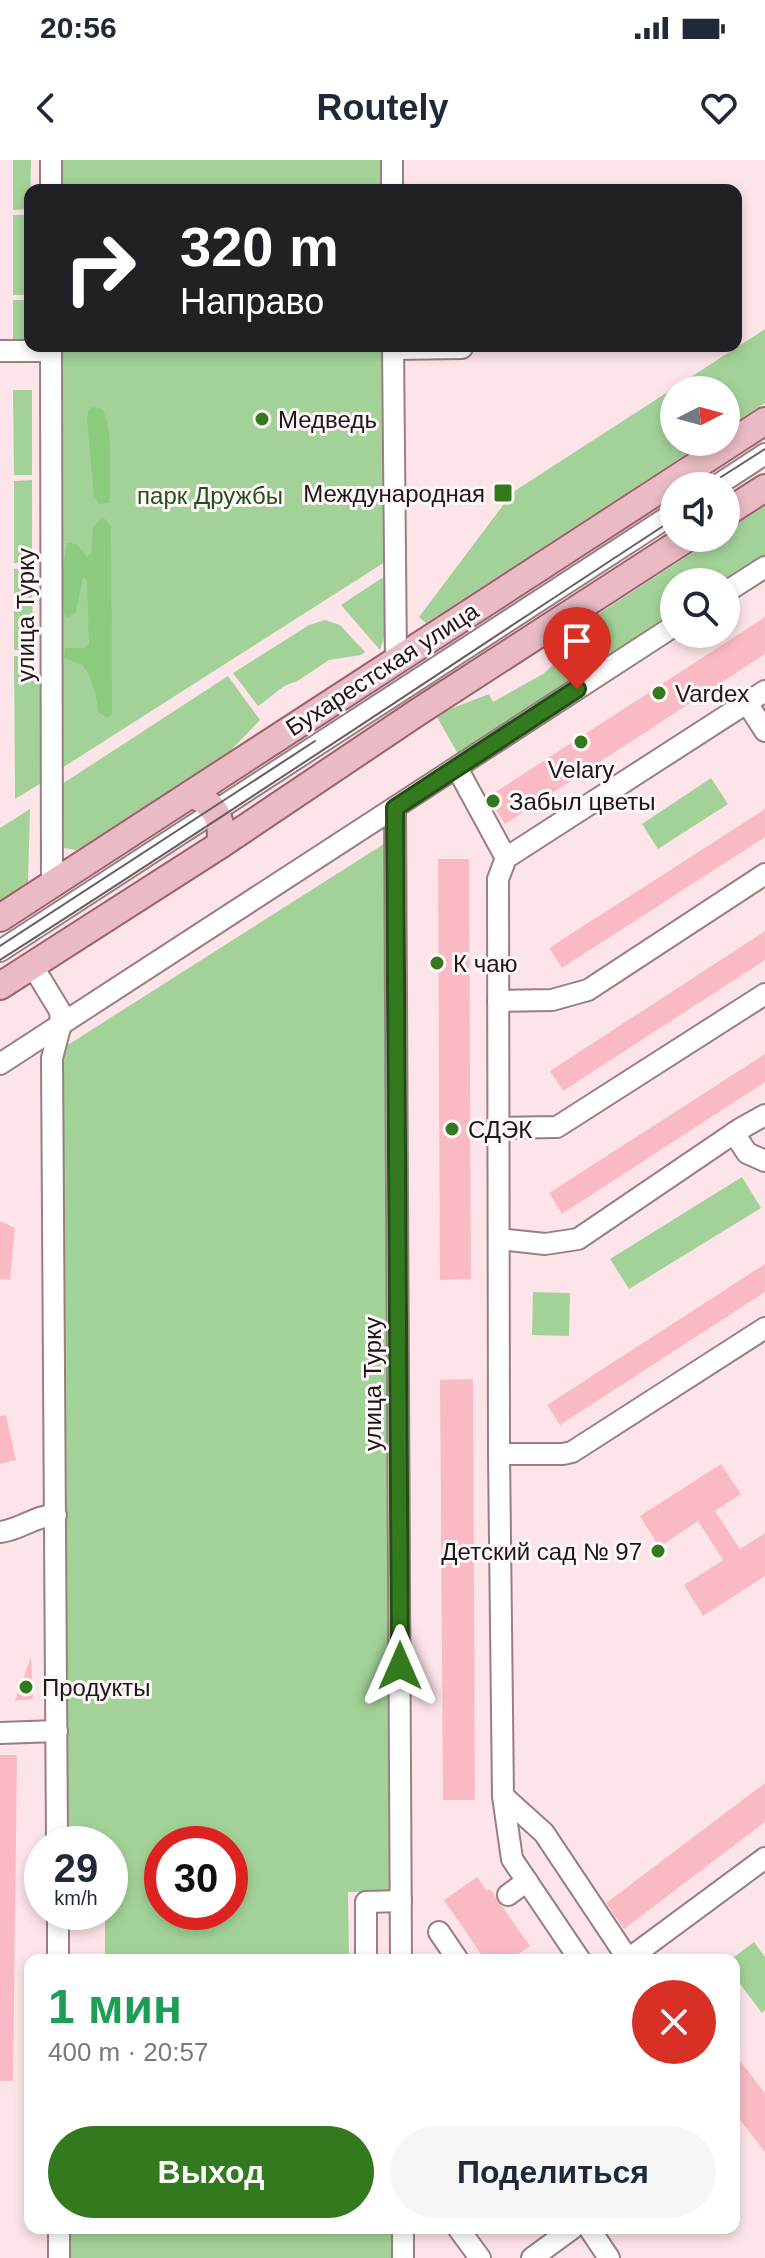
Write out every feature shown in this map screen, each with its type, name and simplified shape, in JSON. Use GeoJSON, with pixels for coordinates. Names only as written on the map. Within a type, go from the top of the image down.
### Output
{"type":"FeatureCollection","features":[{"type":"Feature","properties":{"kind":"main road","name":"Бухарестская улица"},"geometry":{"type":"LineString","coordinates":[[0,918],[765,421]]}},
{"type":"Feature","properties":{"kind":"main road"},"geometry":{"type":"LineString","coordinates":[[740,504],[765,488]]}},
{"type":"Feature","properties":{"kind":"main road"},"geometry":{"type":"LineString","coordinates":[[0,986],[665,552]]}},
{"type":"Feature","properties":{"kind":"main road"},"geometry":{"type":"LineString","coordinates":[[191,794],[203,799],[215,811],[222,833],[220,845]]}},
{"type":"Feature","properties":{"kind":"street"},"geometry":{"type":"LineString","coordinates":[[51,160],[51,184]]}},
{"type":"Feature","properties":{"kind":"street"},"geometry":{"type":"LineString","coordinates":[[392,160],[392,184]]}},
{"type":"Feature","properties":{"kind":"street"},"geometry":{"type":"LineString","coordinates":[[0,351],[24,350]]}},
{"type":"Feature","properties":{"kind":"street","name":"улица Турку"},"geometry":{"type":"LineString","coordinates":[[51,352],[52,884]]}},
{"type":"Feature","properties":{"kind":"street"},"geometry":{"type":"LineString","coordinates":[[393,352],[396,660]]}},
{"type":"Feature","properties":{"kind":"street"},"geometry":{"type":"LineString","coordinates":[[737,472],[765,454]]}},
{"type":"Feature","properties":{"kind":"street"},"geometry":{"type":"LineString","coordinates":[[0,951],[660,522]]}},
{"type":"Feature","properties":{"kind":"street"},"geometry":{"type":"LineString","coordinates":[[740,583],[765,567]]}},
{"type":"Feature","properties":{"kind":"street"},"geometry":{"type":"LineString","coordinates":[[0,1064],[660,635]]}},
{"type":"Feature","properties":{"kind":"street"},"geometry":{"type":"LineString","coordinates":[[576,1954],[512,1859],[503,1796],[499,1239],[505,1141],[498,1001],[498,879],[506,858],[765,691]]}},
{"type":"Feature","properties":{"kind":"street"},"geometry":{"type":"LineString","coordinates":[[747,703],[765,731]]}},
{"type":"Feature","properties":{"kind":"street"},"geometry":{"type":"LineString","coordinates":[[457,768],[506,858]]}},
{"type":"Feature","properties":{"kind":"street","name":"улица Турку"},"geometry":{"type":"LineString","coordinates":[[395,808],[401,1954]]}},
{"type":"Feature","properties":{"kind":"street"},"geometry":{"type":"LineString","coordinates":[[498,1001],[552,1000],[588,990],[765,874]]}},
{"type":"Feature","properties":{"kind":"street"},"geometry":{"type":"LineString","coordinates":[[32,965],[60,1011],[61,1024],[52,1058],[57,1826]]}},
{"type":"Feature","properties":{"kind":"street"},"geometry":{"type":"LineString","coordinates":[[505,1141],[557,1127],[765,994]]}},
{"type":"Feature","properties":{"kind":"street"},"geometry":{"type":"LineString","coordinates":[[499,1239],[545,1244],[578,1239],[765,1115]]}},
{"type":"Feature","properties":{"kind":"street"},"geometry":{"type":"LineString","coordinates":[[734,1133],[747,1153],[765,1161]]}},
{"type":"Feature","properties":{"kind":"street"},"geometry":{"type":"LineString","coordinates":[[499,1454],[572,1452],[765,1328]]}},
{"type":"Feature","properties":{"kind":"street"},"geometry":{"type":"LineString","coordinates":[[0,1532],[16,1530],[42,1515],[56,1515]]}},
{"type":"Feature","properties":{"kind":"street"},"geometry":{"type":"LineString","coordinates":[[0,1733],[57,1731]]}},
{"type":"Feature","properties":{"kind":"street"},"geometry":{"type":"LineString","coordinates":[[503,1796],[544,1833],[625,1954]]}},
{"type":"Feature","properties":{"kind":"street"},"geometry":{"type":"LineString","coordinates":[[635,1954],[765,1858]]}},
{"type":"Feature","properties":{"kind":"street"},"geometry":{"type":"LineString","coordinates":[[508,1895],[527,1881]]}},
{"type":"Feature","properties":{"kind":"street"},"geometry":{"type":"LineString","coordinates":[[366,1954],[366,1902],[401,1901]]}},
{"type":"Feature","properties":{"kind":"street"},"geometry":{"type":"LineString","coordinates":[[58,1930],[58,1954]]}},
{"type":"Feature","properties":{"kind":"street"},"geometry":{"type":"LineString","coordinates":[[439,1932],[454,1954]]}},
{"type":"Feature","properties":{"kind":"street"},"geometry":{"type":"LineString","coordinates":[[59,2234],[59,2258]]}},
{"type":"Feature","properties":{"kind":"street"},"geometry":{"type":"LineString","coordinates":[[403,2234],[403,2258]]}},
{"type":"Feature","properties":{"kind":"street"},"geometry":{"type":"LineString","coordinates":[[462,2234],[480,2258]]}},
{"type":"Feature","properties":{"kind":"street"},"geometry":{"type":"LineString","coordinates":[[532,2258],[565,2234]]}},
{"type":"Feature","properties":{"kind":"street"},"geometry":{"type":"LineString","coordinates":[[593,2234],[609,2258]]}},
{"type":"Feature","properties":{"kind":"green space"},"geometry":{"type":"Polygon","coordinates":[[[13,160],[31,160],[31,184],[24,184],[24,209],[13,210],[13,160]]]}},
{"type":"Feature","properties":{"kind":"green space"},"geometry":{"type":"Polygon","coordinates":[[[60,160],[383,160],[383,184],[60,184],[60,160]]]}},
{"type":"Feature","properties":{"kind":"green space"},"geometry":{"type":"Polygon","coordinates":[[[13,215],[24,215],[24,295],[13,295],[13,215]]]}},
{"type":"Feature","properties":{"kind":"green space"},"geometry":{"type":"Polygon","coordinates":[[[13,300],[24,300],[24,342],[13,342],[13,300]]]}},
{"type":"Feature","properties":{"kind":"green space"},"geometry":{"type":"Polygon","coordinates":[[[765,329],[765,403],[740,419],[740,376],[692,376],[729,352],[742,352],[742,344],[765,329]]]}},
{"type":"Feature","properties":{"kind":"green space","name":"парк Дружбы"},"geometry":{"type":"Polygon","coordinates":[[[60,352],[384,352],[385,562],[62,768],[60,352]]]}},
{"type":"Feature","properties":{"kind":"green space"},"geometry":{"type":"Polygon","coordinates":[[[13,390],[32,390],[32,475],[14,475],[13,390]]]}},
{"type":"Feature","properties":{"kind":"green space"},"geometry":{"type":"Polygon","coordinates":[[[660,397],[660,456],[683,456],[426,623],[419,617],[513,492],[660,397]]]}},
{"type":"Feature","properties":{"kind":"green space"},"geometry":{"type":"Polygon","coordinates":[[[92,407],[102,409],[108,427],[109,503],[99,504],[94,496],[87,420],[92,407]]]}},
{"type":"Feature","properties":{"kind":"green space"},"geometry":{"type":"Polygon","coordinates":[[[32,480],[32,563],[14,563],[14,481],[32,480]]]}},
{"type":"Feature","properties":{"kind":"green space"},"geometry":{"type":"Polygon","coordinates":[[[765,506],[765,555],[740,571],[740,568],[669,568],[694,552],[740,552],[740,522],[765,506]]]}},
{"type":"Feature","properties":{"kind":"green space"},"geometry":{"type":"Polygon","coordinates":[[[105,519],[111,526],[112,711],[111,716],[106,717],[98,712],[94,688],[83,665],[64,658],[65,648],[85,648],[89,644],[87,580],[83,577],[76,612],[68,618],[64,614],[62,572],[67,543],[77,544],[87,557],[91,554],[93,529],[99,520],[105,519]]]}},
{"type":"Feature","properties":{"kind":"green space"},"geometry":{"type":"Polygon","coordinates":[[[32,568],[33,650],[14,650],[14,569],[32,568]]]}},
{"type":"Feature","properties":{"kind":"green space"},"geometry":{"type":"Polygon","coordinates":[[[660,574],[660,623],[458,754],[437,717],[489,694],[493,702],[543,674],[561,658],[557,650],[586,622],[660,574]]]}},
{"type":"Feature","properties":{"kind":"green space"},"geometry":{"type":"Polygon","coordinates":[[[385,576],[385,635],[380,650],[341,605],[385,576]]]}},
{"type":"Feature","properties":{"kind":"green space"},"geometry":{"type":"Polygon","coordinates":[[[325,620],[340,625],[365,652],[329,660],[281,688],[258,706],[233,673],[309,625],[325,620]]]}},
{"type":"Feature","properties":{"kind":"green space"},"geometry":{"type":"Polygon","coordinates":[[[14,656],[33,656],[33,674],[43,676],[43,782],[15,799],[14,656]]]}},
{"type":"Feature","properties":{"kind":"green space"},"geometry":{"type":"Polygon","coordinates":[[[228,676],[260,720],[230,751],[84,846],[76,850],[64,848],[62,784],[228,676]]]}},
{"type":"Feature","properties":{"kind":"green space"},"geometry":{"type":"Polygon","coordinates":[[[711,778],[728,804],[658,849],[642,824],[711,778]]]}},
{"type":"Feature","properties":{"kind":"green space"},"geometry":{"type":"Polygon","coordinates":[[[30,809],[28,882],[0,901],[0,828],[30,809]]]}},
{"type":"Feature","properties":{"kind":"green space"},"geometry":{"type":"Polygon","coordinates":[[[387,842],[391,1892],[348,1892],[349,1954],[105,1954],[105,1930],[128,1930],[128,1826],[68,1826],[63,1048],[387,842]]]}},
{"type":"Feature","properties":{"kind":"green space"},"geometry":{"type":"Polygon","coordinates":[[[742,1177],[761,1208],[629,1289],[610,1259],[742,1177]]]}},
{"type":"Feature","properties":{"kind":"green space"},"geometry":{"type":"Polygon","coordinates":[[[533,1292],[570,1293],[569,1336],[532,1335],[533,1292]]]}},
{"type":"Feature","properties":{"kind":"green space"},"geometry":{"type":"Polygon","coordinates":[[[754,1942],[765,1957],[765,2010],[762,2013],[740,1984],[738,1954],[754,1942]]]}},
{"type":"Feature","properties":{"kind":"green space"},"geometry":{"type":"Polygon","coordinates":[[[69,2234],[393,2234],[393,2258],[70,2258],[69,2234]]]}},
{"type":"Feature","properties":{"kind":"building"},"geometry":{"type":"Polygon","coordinates":[[[765,617],[765,654],[505,824],[488,797],[717,648],[740,648],[740,633],[765,617]]]}},
{"type":"Feature","properties":{"kind":"building"},"geometry":{"type":"Polygon","coordinates":[[[765,809],[765,837],[562,968],[549,948],[765,809]]]}},
{"type":"Feature","properties":{"kind":"building"},"geometry":{"type":"Polygon","coordinates":[[[438,859],[469,859],[471,1279],[440,1280],[438,859]]]}},
{"type":"Feature","properties":{"kind":"building"},"geometry":{"type":"Polygon","coordinates":[[[765,931],[765,960],[563,1091],[550,1071],[765,931]]]}},
{"type":"Feature","properties":{"kind":"building"},"geometry":{"type":"Polygon","coordinates":[[[765,1054],[765,1082],[562,1214],[549,1193],[765,1054]]]}},
{"type":"Feature","properties":{"kind":"building"},"geometry":{"type":"Polygon","coordinates":[[[0,1221],[15,1228],[10,1280],[0,1279],[0,1221]]]}},
{"type":"Feature","properties":{"kind":"building"},"geometry":{"type":"Polygon","coordinates":[[[765,1264],[765,1292],[560,1425],[547,1405],[765,1264]]]}},
{"type":"Feature","properties":{"kind":"building"},"geometry":{"type":"Polygon","coordinates":[[[473,1379],[475,1800],[443,1800],[440,1380],[473,1379]]]}},
{"type":"Feature","properties":{"kind":"building"},"geometry":{"type":"Polygon","coordinates":[[[6,1415],[16,1460],[0,1464],[0,1416],[6,1415]]]}},
{"type":"Feature","properties":{"kind":"building"},"geometry":{"type":"Polygon","coordinates":[[[721,1464],[741,1494],[715,1511],[740,1549],[765,1533],[765,1576],[703,1616],[684,1585],[723,1560],[698,1521],[659,1547],[640,1516],[721,1464]]]}},
{"type":"Feature","properties":{"kind":"building","name":"Продукты"},"geometry":{"type":"Polygon","coordinates":[[[31,1657],[33,1699],[15,1701],[31,1657]]]}},
{"type":"Feature","properties":{"kind":"building"},"geometry":{"type":"Polygon","coordinates":[[[0,1755],[17,1755],[13,2081],[0,2081],[0,1755]]]}},
{"type":"Feature","properties":{"kind":"building"},"geometry":{"type":"Polygon","coordinates":[[[765,1783],[765,1822],[624,1929],[606,1903],[765,1783]]]}},
{"type":"Feature","properties":{"kind":"building"},"geometry":{"type":"Polygon","coordinates":[[[477,1877],[487,1891],[490,1889],[530,1946],[518,1954],[481,1954],[444,1900],[477,1877]]]}},
{"type":"Feature","properties":{"kind":"building"},"geometry":{"type":"Polygon","coordinates":[[[740,2061],[765,2093],[765,2152],[740,2120],[740,2061]]]}},
{"type":"Feature","properties":{"kind":"tram line"},"geometry":{"type":"LineString","coordinates":[[729,472],[765,449]]}},
{"type":"Feature","properties":{"kind":"tram line"},"geometry":{"type":"LineString","coordinates":[[0,960],[660,528]]}},
{"type":"Feature","properties":{"kind":"tram line"},"geometry":{"type":"LineString","coordinates":[[0,946],[315,741]]}},
{"type":"Feature","properties":{"kind":"place","name":"Медведь"},"geometry":{"type":"Point","coordinates":[262,419]}},
{"type":"Feature","properties":{"kind":"place","name":"Международная"},"geometry":{"type":"Point","coordinates":[503,493]}},
{"type":"Feature","properties":{"kind":"place","name":"Vardex"},"geometry":{"type":"Point","coordinates":[659,693]}},
{"type":"Feature","properties":{"kind":"place","name":"Velary"},"geometry":{"type":"Point","coordinates":[581,742]}},
{"type":"Feature","properties":{"kind":"place","name":"Забыл цветы"},"geometry":{"type":"Point","coordinates":[493,801]}},
{"type":"Feature","properties":{"kind":"place","name":"К чаю"},"geometry":{"type":"Point","coordinates":[437,963]}},
{"type":"Feature","properties":{"kind":"place","name":"СДЭК"},"geometry":{"type":"Point","coordinates":[452,1129]}},
{"type":"Feature","properties":{"kind":"place","name":"Детский сад № 97"},"geometry":{"type":"Point","coordinates":[658,1551]}},
{"type":"Feature","properties":{"kind":"place","name":"Продукты"},"geometry":{"type":"Point","coordinates":[26,1687]}},
{"type":"Feature","properties":{"kind":"route"},"geometry":{"type":"LineString","coordinates":[[400,1666],[395,808],[577,689]]}}]}
